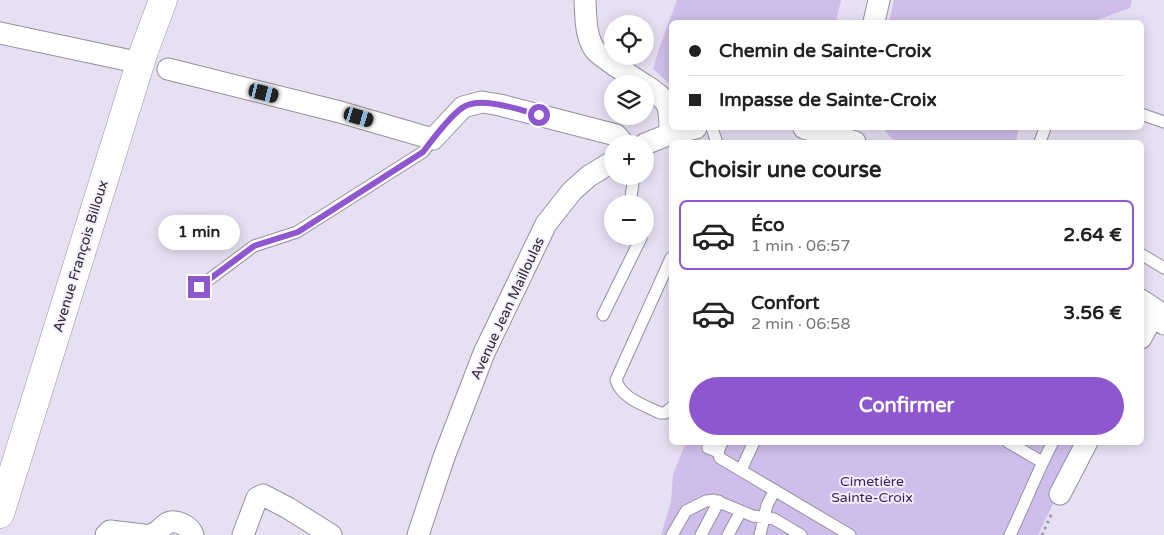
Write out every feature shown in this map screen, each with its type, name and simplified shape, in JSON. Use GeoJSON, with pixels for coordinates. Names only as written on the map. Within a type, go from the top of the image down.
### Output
{"type":"FeatureCollection","features":[{"type":"Feature","properties":{"kind":"street","name":"Avenue François Billoux"},"geometry":{"type":"LineString","coordinates":[[0,514],[141,63],[163,0]]}},
{"type":"Feature","properties":{"kind":"street"},"geometry":{"type":"LineString","coordinates":[[585,0],[589,39],[595,51],[631,75]]}},
{"type":"Feature","properties":{"kind":"street"},"geometry":{"type":"LineString","coordinates":[[874,20],[879,0]]}},
{"type":"Feature","properties":{"kind":"street"},"geometry":{"type":"LineString","coordinates":[[0,33],[141,63]]}},
{"type":"Feature","properties":{"kind":"street"},"geometry":{"type":"LineString","coordinates":[[168,69],[340,112],[433,139],[463,107],[482,102],[500,105],[612,135]]}},
{"type":"Feature","properties":{"kind":"street"},"geometry":{"type":"LineString","coordinates":[[654,92],[669,106]]}},
{"type":"Feature","properties":{"kind":"street"},"geometry":{"type":"LineString","coordinates":[[670,130],[670,134]]}},
{"type":"Feature","properties":{"kind":"street"},"geometry":{"type":"LineString","coordinates":[[654,140],[687,130]]}},
{"type":"Feature","properties":{"kind":"street"},"geometry":{"type":"LineString","coordinates":[[808,130],[822,138],[851,136]]}},
{"type":"Feature","properties":{"kind":"street","name":"Avenue Jean Mailloulas"},"geometry":{"type":"LineString","coordinates":[[418,535],[444,457],[484,353],[546,224],[572,190],[604,167]]}},
{"type":"Feature","properties":{"kind":"street"},"geometry":{"type":"LineString","coordinates":[[1144,332],[1154,311]]}},
{"type":"Feature","properties":{"kind":"street"},"geometry":{"type":"LineString","coordinates":[[1060,494],[1085,445]]}},
{"type":"Feature","properties":{"kind":"street"},"geometry":{"type":"LineString","coordinates":[[243,535],[257,498],[262,495],[288,508],[331,535]]}},
{"type":"Feature","properties":{"kind":"street"},"geometry":{"type":"LineString","coordinates":[[149,535],[159,532],[167,523],[173,522],[188,527],[193,535]]}},
{"type":"Feature","properties":{"kind":"street"},"geometry":{"type":"LineString","coordinates":[[106,535],[110,532],[143,535]]}},
{"type":"Feature","properties":{"kind":"lane"},"geometry":{"type":"LineString","coordinates":[[1144,115],[1164,122]]}},
{"type":"Feature","properties":{"kind":"lane"},"geometry":{"type":"LineString","coordinates":[[199,287],[254,246],[298,232],[415,158],[423,152],[433,139]]}},
{"type":"Feature","properties":{"kind":"lane"},"geometry":{"type":"LineString","coordinates":[[602,315],[637,245]]}},
{"type":"Feature","properties":{"kind":"lane"},"geometry":{"type":"LineString","coordinates":[[1144,256],[1164,268]]}},
{"type":"Feature","properties":{"kind":"lane"},"geometry":{"type":"LineString","coordinates":[[669,262],[616,380],[618,388],[624,394],[660,413],[666,413],[669,410]]}},
{"type":"Feature","properties":{"kind":"lane"},"geometry":{"type":"LineString","coordinates":[[708,445],[708,448],[720,447],[720,458],[850,535]]}},
{"type":"Feature","properties":{"kind":"lane"},"geometry":{"type":"LineString","coordinates":[[741,470],[753,445]]}},
{"type":"Feature","properties":{"kind":"lane"},"geometry":{"type":"LineString","coordinates":[[1013,445],[1042,462]]}},
{"type":"Feature","properties":{"kind":"lane"},"geometry":{"type":"LineString","coordinates":[[1010,535],[1051,445]]}},
{"type":"Feature","properties":{"kind":"lane"},"geometry":{"type":"LineString","coordinates":[[760,535],[763,517],[775,490]]}},
{"type":"Feature","properties":{"kind":"lane"},"geometry":{"type":"LineString","coordinates":[[672,535],[686,511],[706,501],[719,501],[753,516],[774,520],[801,535]]}},
{"type":"Feature","properties":{"kind":"lane"},"geometry":{"type":"LineString","coordinates":[[701,535],[719,501]]}},
{"type":"Feature","properties":{"kind":"lane"},"geometry":{"type":"LineString","coordinates":[[728,535],[741,511]]}},
{"type":"Feature","properties":{"kind":"green space"},"geometry":{"type":"Polygon","coordinates":[[[677,0],[841,0],[836,20],[670,20],[677,0]]]}},
{"type":"Feature","properties":{"kind":"green space"},"geometry":{"type":"Polygon","coordinates":[[[894,0],[1132,0],[1130,8],[1097,20],[889,20],[894,0]]]}},
{"type":"Feature","properties":{"kind":"green space"},"geometry":{"type":"Polygon","coordinates":[[[669,22],[669,83],[653,69],[669,22]]]}},
{"type":"Feature","properties":{"kind":"green space"},"geometry":{"type":"Polygon","coordinates":[[[885,130],[1019,130],[1016,140],[896,140],[891,138],[885,130]]]}},
{"type":"Feature","properties":{"kind":"green space","name":"Cimetière Sainte-Croix"},"geometry":{"type":"Polygon","coordinates":[[[685,445],[1082,445],[1038,535],[661,535],[671,502],[673,474],[685,445]]]}},
{"type":"Feature","properties":{"kind":"route"},"geometry":{"type":"LineString","coordinates":[[199,287],[254,246],[298,232],[423,152],[463,107],[482,102],[539,115]]}}]}
